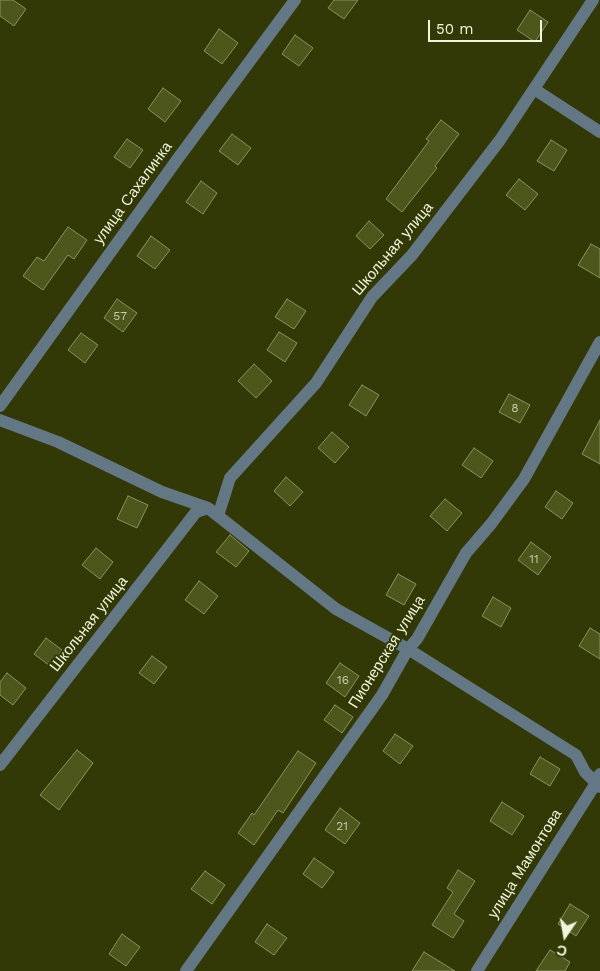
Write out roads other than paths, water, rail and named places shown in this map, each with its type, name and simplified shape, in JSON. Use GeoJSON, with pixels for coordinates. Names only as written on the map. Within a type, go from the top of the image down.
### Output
{"type":"FeatureCollection","features":[{"type":"Feature","properties":{"kind":"street","name":"улица Сахалинка"},"geometry":{"type":"LineString","coordinates":[[0,406],[179,157],[295,0]]}},
{"type":"Feature","properties":{"kind":"street","name":"Школьная улица"},"geometry":{"type":"LineString","coordinates":[[0,765],[196,512],[213,512],[230,478],[316,383],[372,297],[412,255],[500,140],[593,0]]}},
{"type":"Feature","properties":{"kind":"street"},"geometry":{"type":"LineString","coordinates":[[534,89],[600,132]]}},
{"type":"Feature","properties":{"kind":"street","name":"Пионерская улица"},"geometry":{"type":"LineString","coordinates":[[186,971],[382,695],[408,650],[417,639],[466,553],[491,524],[524,479],[600,342]]}},
{"type":"Feature","properties":{"kind":"street"},"geometry":{"type":"LineString","coordinates":[[0,420],[58,442],[162,492],[213,512],[336,609],[408,650],[576,755],[585,772],[599,781]]}},
{"type":"Feature","properties":{"kind":"street","name":"улица Мамонтова"},"geometry":{"type":"LineString","coordinates":[[477,971],[599,781]]}}]}
